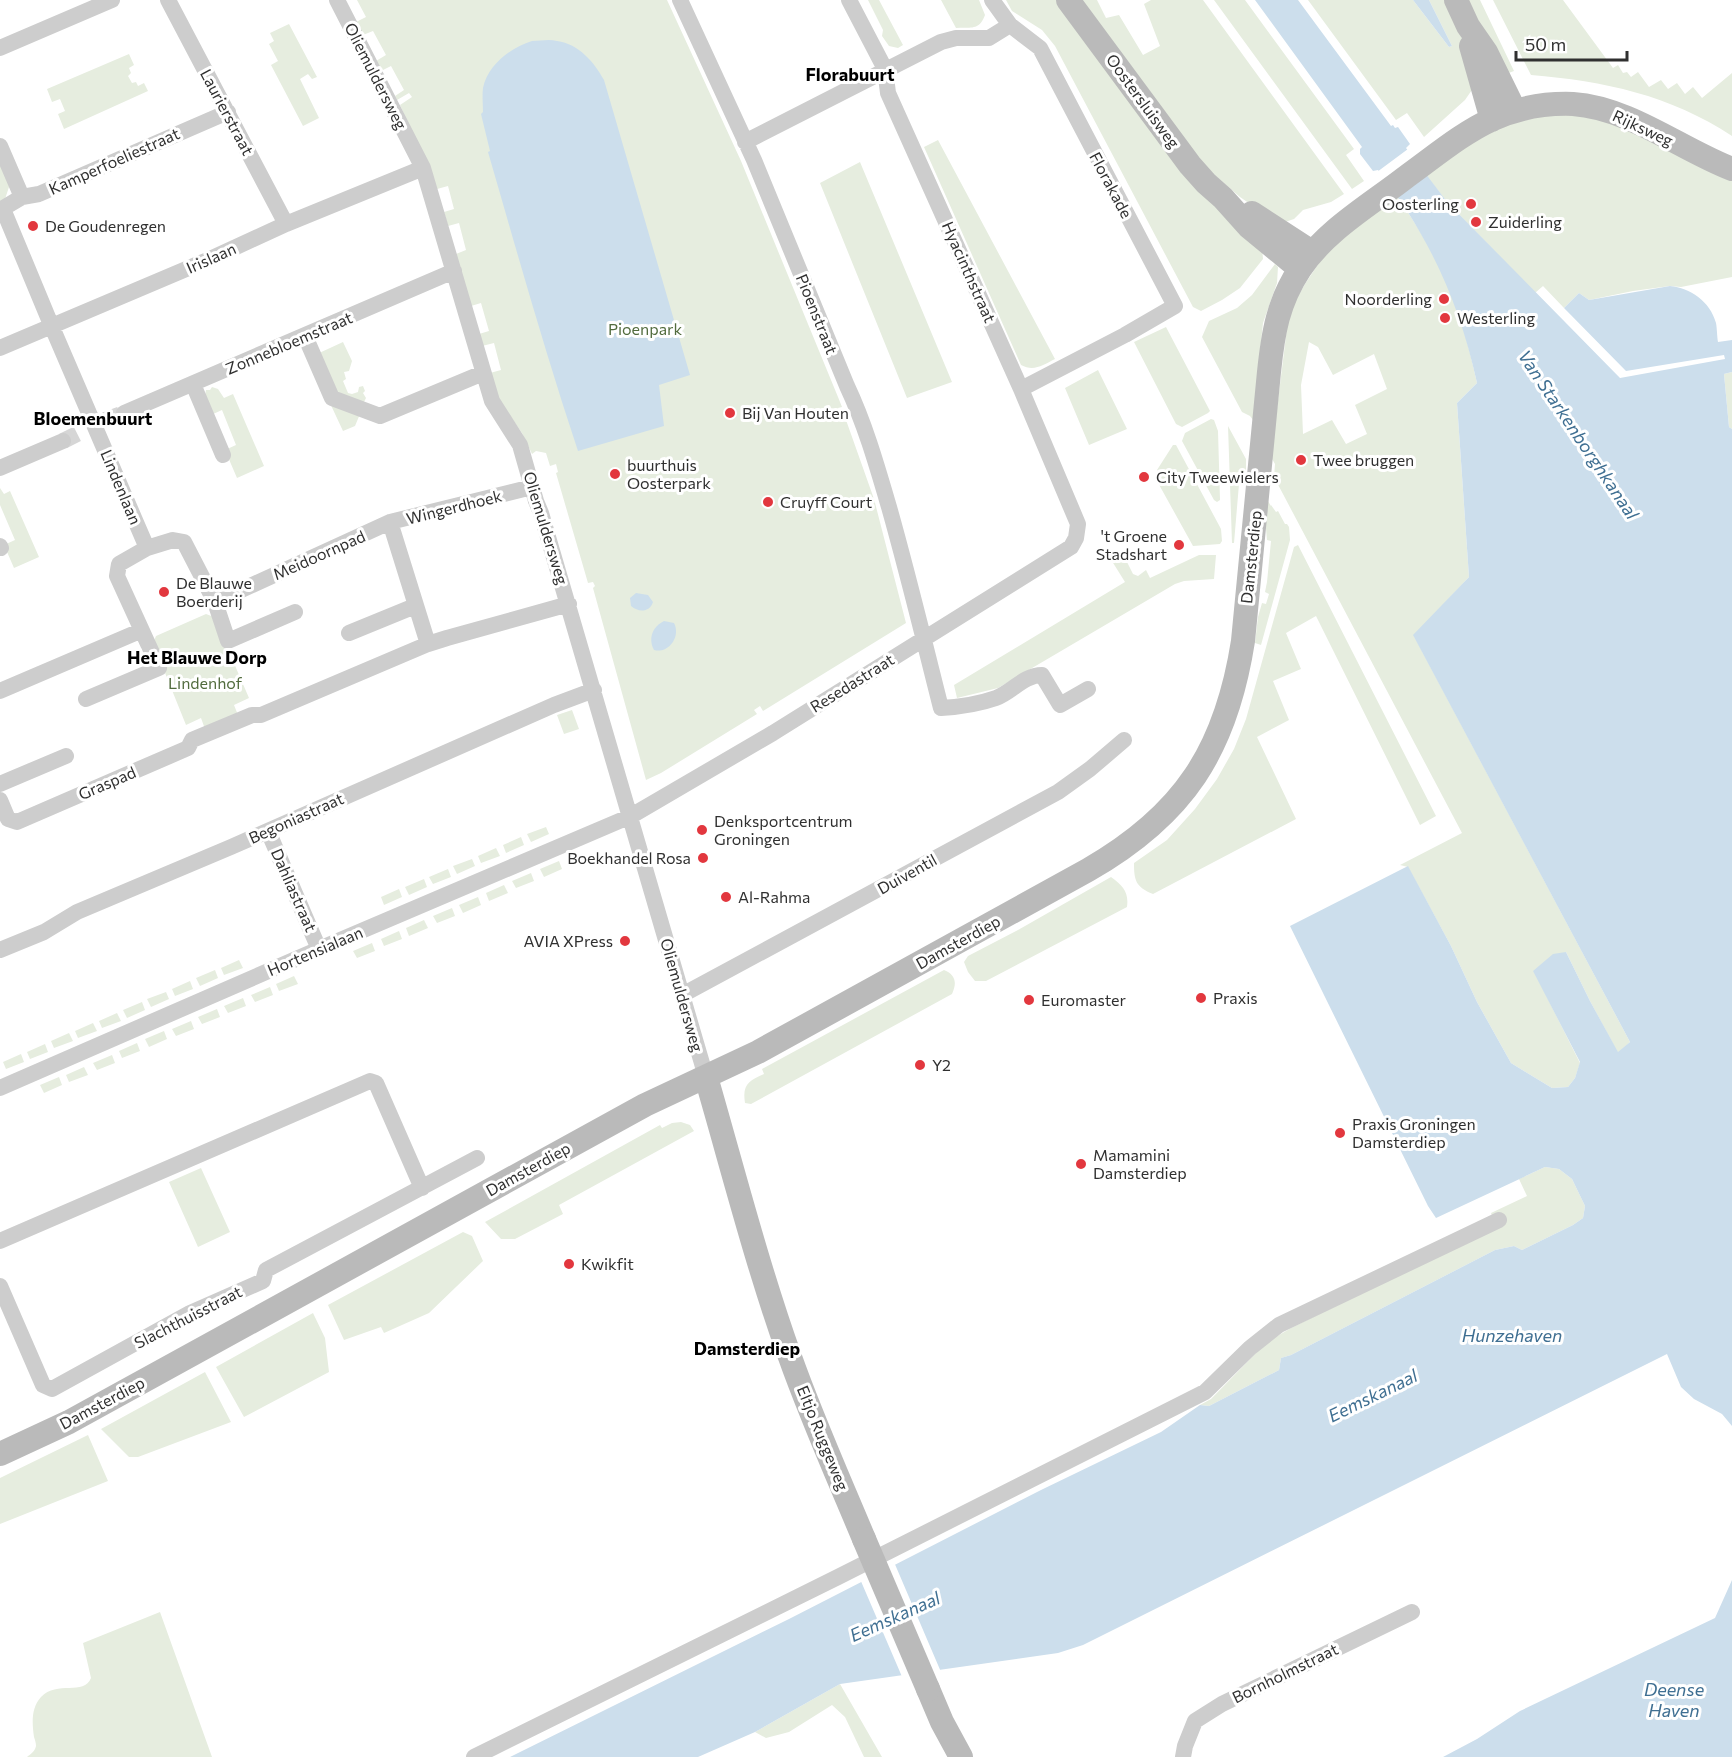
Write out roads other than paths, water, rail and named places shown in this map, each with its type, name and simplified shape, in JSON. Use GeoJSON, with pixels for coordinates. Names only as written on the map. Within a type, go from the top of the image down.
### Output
{"type":"FeatureCollection","features":[{"type":"Feature","properties":{"kind":"main road","name":"Oostersluisweg"},"geometry":{"type":"LineString","coordinates":[[1068,0],[1190,165],[1206,183],[1223,198],[1258,216],[1306,261]]}},
{"type":"Feature","properties":{"kind":"main road"},"geometry":{"type":"LineString","coordinates":[[1456,0],[1468,26],[1486,52],[1515,111]]}},
{"type":"Feature","properties":{"kind":"main road"},"geometry":{"type":"LineString","coordinates":[[1468,26],[1473,57],[1492,120]]}},
{"type":"Feature","properties":{"kind":"main road","name":"Rijksweg"},"geometry":{"type":"LineString","coordinates":[[1515,111],[1542,105],[1575,104],[1611,112],[1732,169]]}},
{"type":"Feature","properties":{"kind":"main road","name":"Damsterdiep"},"geometry":{"type":"LineString","coordinates":[[0,1454],[69,1422],[645,1105],[758,1052],[1112,856],[1147,831],[1163,816],[1192,781],[1215,741],[1230,700],[1243,641],[1273,335],[1277,315],[1291,283],[1306,261],[1338,228],[1463,137],[1492,120],[1515,111]]}},
{"type":"Feature","properties":{"kind":"main road","name":"Eltjo Ruggeweg"},"geometry":{"type":"LineString","coordinates":[[706,1077],[770,1299],[814,1419],[942,1722],[961,1757]]}},
{"type":"Feature","properties":{"kind":"main road","name":"Eltjo Ruggeweg"},"geometry":{"type":"LineString","coordinates":[[942,1722],[951,1757]]}},
{"type":"Feature","properties":{"kind":"street"},"geometry":{"type":"LineString","coordinates":[[0,48],[112,0]]}},
{"type":"Feature","properties":{"kind":"street","name":"Laurierstraat"},"geometry":{"type":"LineString","coordinates":[[168,0],[286,224]]}},
{"type":"Feature","properties":{"kind":"street","name":"Oliemuldersweg"},"geometry":{"type":"LineString","coordinates":[[337,0],[423,168],[492,401],[520,445],[569,604],[706,1077]]}},
{"type":"Feature","properties":{"kind":"street","name":"Pioenstraat"},"geometry":{"type":"LineString","coordinates":[[680,0],[745,142],[857,407],[900,546],[941,708],[998,698],[1034,675],[1042,675],[1060,705],[1088,689]]}},
{"type":"Feature","properties":{"kind":"street","name":"Hyacinthstraat"},"geometry":{"type":"LineString","coordinates":[[849,0],[885,69],[888,93],[1021,389],[1078,524],[1076,538],[1071,547]]}},
{"type":"Feature","properties":{"kind":"street","name":"Florakade"},"geometry":{"type":"LineString","coordinates":[[992,0],[1010,25],[1040,48],[1175,306],[1021,389]]}},
{"type":"Feature","properties":{"kind":"street"},"geometry":{"type":"LineString","coordinates":[[745,142],[941,42],[956,38],[989,38],[1010,25]]}},
{"type":"Feature","properties":{"kind":"street","name":"Kamperfoeliestraat"},"geometry":{"type":"LineString","coordinates":[[2,210],[22,197],[39,194],[228,112]]}},
{"type":"Feature","properties":{"kind":"street"},"geometry":{"type":"LineString","coordinates":[[0,146],[22,197]]}},
{"type":"Feature","properties":{"kind":"street","name":"Irislaan"},"geometry":{"type":"LineString","coordinates":[[0,348],[286,224],[423,168]]}},
{"type":"Feature","properties":{"kind":"street","name":"Lindenlaan"},"geometry":{"type":"LineString","coordinates":[[2,210],[147,548]]}},
{"type":"Feature","properties":{"kind":"street","name":"Zonnebloemstraat"},"geometry":{"type":"LineString","coordinates":[[124,413],[454,271]]}},
{"type":"Feature","properties":{"kind":"street"},"geometry":{"type":"LineString","coordinates":[[305,336],[332,398],[380,416],[483,373]]}},
{"type":"Feature","properties":{"kind":"street"},"geometry":{"type":"LineString","coordinates":[[193,384],[223,455]]}},
{"type":"Feature","properties":{"kind":"street"},"geometry":{"type":"LineString","coordinates":[[0,468],[63,441]]}},
{"type":"Feature","properties":{"kind":"street","name":"Wingerdhoek"},"geometry":{"type":"LineString","coordinates":[[428,645],[390,522],[532,487]]}},
{"type":"Feature","properties":{"kind":"street","name":"Meidoornpad"},"geometry":{"type":"LineString","coordinates":[[215,602],[390,522]]}},
{"type":"Feature","properties":{"kind":"street"},"geometry":{"type":"LineString","coordinates":[[86,699],[159,668],[147,640],[140,631],[117,576],[118,564],[147,548],[173,540],[183,542],[215,602],[228,641],[295,612]]}},
{"type":"Feature","properties":{"kind":"street","name":"Resedastraat"},"geometry":{"type":"LineString","coordinates":[[631,816],[772,733],[1071,547]]}},
{"type":"Feature","properties":{"kind":"street"},"geometry":{"type":"LineString","coordinates":[[428,645],[569,604]]}},
{"type":"Feature","properties":{"kind":"street"},"geometry":{"type":"LineString","coordinates":[[349,633],[415,606]]}},
{"type":"Feature","properties":{"kind":"street"},"geometry":{"type":"LineString","coordinates":[[0,691],[140,631]]}},
{"type":"Feature","properties":{"kind":"street","name":"Graspad"},"geometry":{"type":"LineString","coordinates":[[0,800],[8,819],[17,822],[188,748],[192,740],[252,715],[261,715],[428,645]]}},
{"type":"Feature","properties":{"kind":"street","name":"Begoniastraat"},"geometry":{"type":"LineString","coordinates":[[0,950],[44,932],[77,912],[554,705],[594,690]]}},
{"type":"Feature","properties":{"kind":"street","name":"Duiventil"},"geometry":{"type":"LineString","coordinates":[[682,995],[1058,792],[1124,740]]}},
{"type":"Feature","properties":{"kind":"street"},"geometry":{"type":"LineString","coordinates":[[0,784],[66,756]]}},
{"type":"Feature","properties":{"kind":"street","name":"Hortensialaan"},"geometry":{"type":"LineString","coordinates":[[0,1088],[631,816]]}},
{"type":"Feature","properties":{"kind":"street","name":"Dahliastraat"},"geometry":{"type":"LineString","coordinates":[[268,831],[319,949]]}},
{"type":"Feature","properties":{"kind":"street"},"geometry":{"type":"LineString","coordinates":[[0,1241],[370,1082],[376,1083],[422,1188]]}},
{"type":"Feature","properties":{"kind":"street","name":"Slachthuisstraat"},"geometry":{"type":"LineString","coordinates":[[0,1286],[43,1385],[52,1389],[190,1313],[263,1281],[266,1270],[477,1158]]}},
{"type":"Feature","properties":{"kind":"street"},"geometry":{"type":"LineString","coordinates":[[474,1757],[1204,1392],[1250,1348],[1279,1325],[1499,1220]]}},
{"type":"Feature","properties":{"kind":"street","name":"Bornholmstraat"},"geometry":{"type":"LineString","coordinates":[[1184,1757],[1185,1746],[1195,1721],[1222,1704],[1412,1612]]}},
{"type":"Feature","properties":{"kind":"water"},"geometry":{"type":"Polygon","coordinates":[[[1255,0],[1298,0],[1391,126],[1398,127],[1410,144],[1406,148],[1448,203],[1620,378],[1725,359],[1724,355],[1626,371],[1564,308],[1579,293],[1589,300],[1670,286],[1677,287],[1692,293],[1709,308],[1716,323],[1718,342],[1732,340],[1732,372],[1724,374],[1729,427],[1732,429],[1732,1426],[1722,1414],[1694,1399],[1681,1387],[1667,1354],[1083,1645],[1058,1653],[840,1684],[755,1732],[698,1757],[510,1757],[1161,1432],[1200,1405],[1209,1406],[1279,1370],[1281,1358],[1291,1355],[1495,1250],[1514,1246],[1522,1250],[1583,1218],[1585,1206],[1572,1179],[1559,1169],[1545,1167],[1436,1218],[1290,926],[1408,866],[1451,946],[1477,1002],[1511,1063],[1552,1088],[1568,1087],[1575,1078],[1580,1062],[1533,971],[1553,954],[1566,952],[1618,1052],[1630,1042],[1413,635],[1469,577],[1457,403],[1477,383],[1461,324],[1440,270],[1412,220],[1378,170],[1373,171],[1360,154],[1362,147],[1255,0]]]}},
{"type":"Feature","properties":{"kind":"water"},"geometry":{"type":"Polygon","coordinates":[[[1413,0],[1429,0],[1452,46],[1449,47],[1413,0]]]}},
{"type":"Feature","properties":{"kind":"water"},"geometry":{"type":"Polygon","coordinates":[[[554,40],[572,46],[591,61],[604,80],[690,375],[659,385],[664,426],[578,451],[488,152],[490,151],[481,114],[483,112],[483,88],[490,72],[501,58],[532,41],[554,40]]]}},
{"type":"Feature","properties":{"kind":"water"},"geometry":{"type":"Polygon","coordinates":[[[636,593],[648,595],[653,602],[647,610],[631,606],[630,598],[636,593]]]}},
{"type":"Feature","properties":{"kind":"water"},"geometry":{"type":"Polygon","coordinates":[[[664,621],[674,623],[675,638],[669,647],[659,651],[654,650],[651,642],[652,634],[664,621]]]}},
{"type":"Feature","properties":{"kind":"water","name":"Deense Haven"},"geometry":{"type":"Polygon","coordinates":[[[1732,1580],[1732,1757],[1443,1757],[1477,1739],[1520,1711],[1715,1618],[1732,1580]]]}},
{"type":"Feature","properties":{"kind":"tunnel"},"geometry":{"type":"LineString","coordinates":[[105,420],[124,413]]}},
{"type":"Feature","properties":{"kind":"tunnel"},"geometry":{"type":"LineString","coordinates":[[63,441],[81,432]]}},
{"type":"Feature","properties":{"kind":"place","name":"Oosterling"},"geometry":{"type":"Point","coordinates":[1471,204]}},
{"type":"Feature","properties":{"kind":"place","name":"Zuiderling"},"geometry":{"type":"Point","coordinates":[1476,222]}},
{"type":"Feature","properties":{"kind":"place","name":"De Goudenregen"},"geometry":{"type":"Point","coordinates":[33,226]}},
{"type":"Feature","properties":{"kind":"place","name":"Noorderling"},"geometry":{"type":"Point","coordinates":[1444,299]}},
{"type":"Feature","properties":{"kind":"place","name":"Westerling"},"geometry":{"type":"Point","coordinates":[1445,318]}},
{"type":"Feature","properties":{"kind":"place","name":"Bij Van Houten"},"geometry":{"type":"Point","coordinates":[730,413]}},
{"type":"Feature","properties":{"kind":"place","name":"Twee bruggen"},"geometry":{"type":"Point","coordinates":[1301,460]}},
{"type":"Feature","properties":{"kind":"place","name":"buurthuis Oosterpark"},"geometry":{"type":"Point","coordinates":[615,474]}},
{"type":"Feature","properties":{"kind":"place","name":"City Tweewielers"},"geometry":{"type":"Point","coordinates":[1144,477]}},
{"type":"Feature","properties":{"kind":"place","name":"Cruyff Court"},"geometry":{"type":"Point","coordinates":[768,502]}},
{"type":"Feature","properties":{"kind":"place","name":"'t Groene Stadshart"},"geometry":{"type":"Point","coordinates":[1179,545]}},
{"type":"Feature","properties":{"kind":"place","name":"De Blauwe Boerderij"},"geometry":{"type":"Point","coordinates":[164,592]}},
{"type":"Feature","properties":{"kind":"place","name":"Denksportcentrum Groningen"},"geometry":{"type":"Point","coordinates":[702,830]}},
{"type":"Feature","properties":{"kind":"place","name":"Boekhandel Rosa"},"geometry":{"type":"Point","coordinates":[703,858]}},
{"type":"Feature","properties":{"kind":"place","name":"Al-Rahma"},"geometry":{"type":"Point","coordinates":[726,897]}},
{"type":"Feature","properties":{"kind":"place","name":"AVIA XPress"},"geometry":{"type":"Point","coordinates":[625,941]}},
{"type":"Feature","properties":{"kind":"place","name":"Praxis"},"geometry":{"type":"Point","coordinates":[1201,998]}},
{"type":"Feature","properties":{"kind":"place","name":"Euromaster"},"geometry":{"type":"Point","coordinates":[1029,1000]}},
{"type":"Feature","properties":{"kind":"place","name":"Y2"},"geometry":{"type":"Point","coordinates":[920,1065]}},
{"type":"Feature","properties":{"kind":"place","name":"Praxis Groningen Damsterdiep"},"geometry":{"type":"Point","coordinates":[1340,1133]}},
{"type":"Feature","properties":{"kind":"place","name":"Mamamini Damsterdiep"},"geometry":{"type":"Point","coordinates":[1081,1164]}},
{"type":"Feature","properties":{"kind":"place","name":"Kwikfit"},"geometry":{"type":"Point","coordinates":[569,1264]}},
{"type":"Feature","properties":{"kind":"district","name":"Florabuurt"},"geometry":{"type":"Point","coordinates":[850,75]}},
{"type":"Feature","properties":{"kind":"district","name":"Bloemenbuurt"},"geometry":{"type":"Point","coordinates":[93,419]}},
{"type":"Feature","properties":{"kind":"district","name":"Het Blauwe Dorp"},"geometry":{"type":"Point","coordinates":[197,658]}},
{"type":"Feature","properties":{"kind":"district","name":"Damsterdiep"},"geometry":{"type":"Point","coordinates":[747,1349]}},
{"type":"Feature","properties":{"kind":"park label","name":"Pioenpark"},"geometry":{"type":"Point","coordinates":[645,329]}},
{"type":"Feature","properties":{"kind":"park label","name":"Lindenhof"},"geometry":{"type":"Point","coordinates":[205,683]}},
{"type":"Feature","properties":{"kind":"water label","name":"Van Starkenborghkanaal"},"geometry":{"type":"Point","coordinates":[1578,435]}},
{"type":"Feature","properties":{"kind":"water label","name":"Hunzehaven"},"geometry":{"type":"Point","coordinates":[1512,1336]}},
{"type":"Feature","properties":{"kind":"water label","name":"Eemskanaal"},"geometry":{"type":"Point","coordinates":[1373,1396]}},
{"type":"Feature","properties":{"kind":"water label","name":"Eemskanaal"},"geometry":{"type":"Point","coordinates":[895,1617]}}]}
